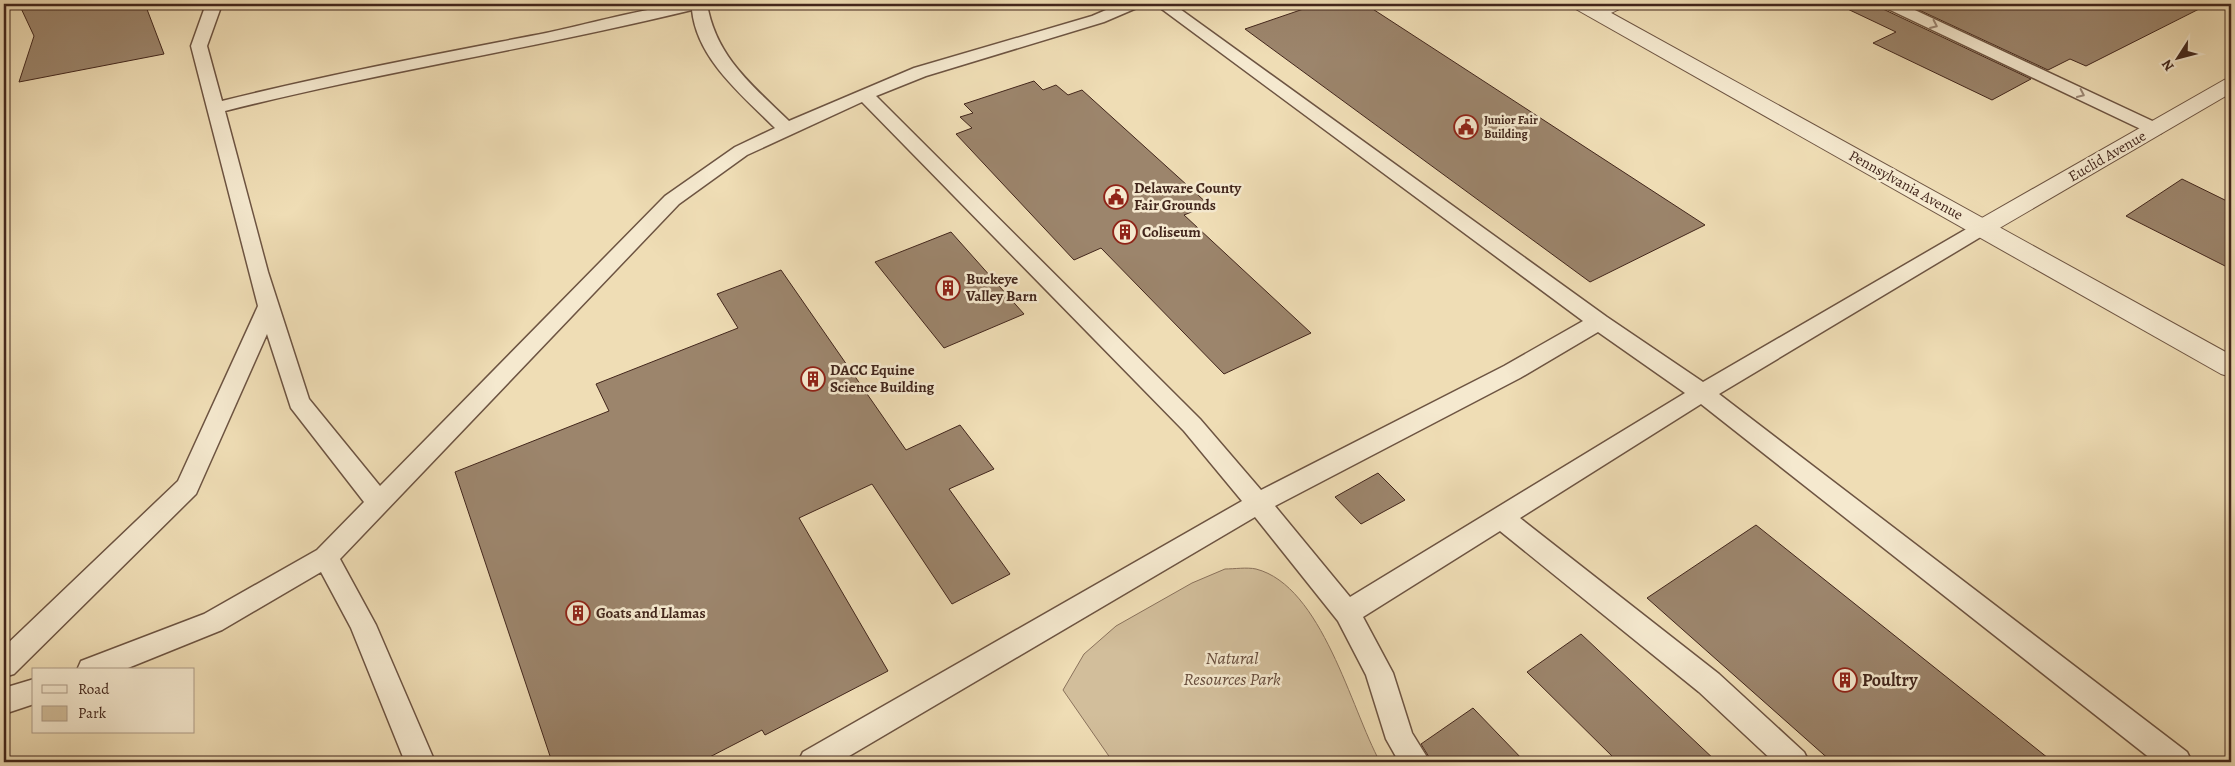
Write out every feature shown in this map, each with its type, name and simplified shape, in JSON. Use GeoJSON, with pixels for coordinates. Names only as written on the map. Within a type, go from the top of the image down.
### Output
{"type":"FeatureCollection","features":[{"type":"Feature","properties":{"kind":"street"},"geometry":{"type":"LineString","coordinates":[[1588,8],[1615,4]]}},
{"type":"Feature","properties":{"kind":"street","name":"Pennsylvania Avenue"},"geometry":{"type":"LineString","coordinates":[[1588,8],[2231,367]]}},
{"type":"Feature","properties":{"kind":"street","name":"Euclid Avenue"},"geometry":{"type":"LineString","coordinates":[[1982,228],[2231,84]]}},
{"type":"Feature","properties":{"kind":"lane"},"geometry":{"type":"LineString","coordinates":[[219,4],[214,4],[199,46],[269,305],[299,402],[379,503]]}},
{"type":"Feature","properties":{"kind":"lane"},"geometry":{"type":"LineString","coordinates":[[215,108],[293,87],[625,22],[698,4],[699,19],[724,67],[787,129]]}},
{"type":"Feature","properties":{"kind":"lane"},"geometry":{"type":"LineString","coordinates":[[96,668],[213,622],[326,557],[672,200],[741,151],[787,129],[920,72],[1098,19],[1133,4]]}},
{"type":"Feature","properties":{"kind":"lane"},"geometry":{"type":"LineString","coordinates":[[1163,4],[1599,322],[1702,393],[2177,762]]}},
{"type":"Feature","properties":{"kind":"lane"},"geometry":{"type":"LineString","coordinates":[[1890,4],[2155,128]]}},
{"type":"Feature","properties":{"kind":"lane"},"geometry":{"type":"LineString","coordinates":[[865,95],[1192,425],[1258,503],[1347,613],[1380,673],[1400,739],[1414,762]]}},
{"type":"Feature","properties":{"kind":"lane"},"geometry":{"type":"LineString","coordinates":[[1347,613],[1702,393],[1982,228]]}},
{"type":"Feature","properties":{"kind":"lane"},"geometry":{"type":"LineString","coordinates":[[4,666],[187,487],[269,305]]}},
{"type":"Feature","properties":{"kind":"lane"},"geometry":{"type":"LineString","coordinates":[[813,762],[1258,503],[1512,372],[1599,322]]}},
{"type":"Feature","properties":{"kind":"lane"},"geometry":{"type":"LineString","coordinates":[[1501,517],[1709,683],[1794,762]]}},
{"type":"Feature","properties":{"kind":"lane"},"geometry":{"type":"LineString","coordinates":[[326,557],[363,624],[420,762]]}},
{"type":"Feature","properties":{"kind":"lane"},"geometry":{"type":"LineString","coordinates":[[4,701],[32,692]]}},
{"type":"Feature","properties":{"kind":"green space","name":"Natural Resources Park"},"geometry":{"type":"Polygon","coordinates":[[[1225,569],[1256,569],[1279,580],[1299,599],[1317,624],[1332,652],[1380,762],[1113,762],[1063,690],[1084,654],[1116,626],[1192,583],[1225,569]]]}},
{"type":"Feature","properties":{"kind":"building"},"geometry":{"type":"Polygon","coordinates":[[[19,4],[145,4],[164,54],[19,82],[34,36],[19,4]]]}},
{"type":"Feature","properties":{"kind":"building","name":"Junior Fair Building"},"geometry":{"type":"Polygon","coordinates":[[[1318,4],[1365,4],[1705,225],[1590,282],[1245,29],[1318,4]]]}},
{"type":"Feature","properties":{"kind":"building"},"geometry":{"type":"Polygon","coordinates":[[[1837,4],[1880,4],[1883,9],[2031,79],[1992,100],[1873,43],[1896,32],[1837,4]]]}},
{"type":"Feature","properties":{"kind":"building"},"geometry":{"type":"Polygon","coordinates":[[[1906,4],[2209,4],[2086,66],[2070,59],[2048,70],[1906,4]]]}},
{"type":"Feature","properties":{"kind":"building","name":"Coliseum"},"geometry":{"type":"Polygon","coordinates":[[[1034,81],[1043,90],[1056,85],[1068,95],[1082,90],[1209,205],[1184,215],[1311,333],[1224,374],[1101,248],[1074,260],[956,134],[972,128],[960,117],[973,113],[964,104],[1034,81]]]}},
{"type":"Feature","properties":{"kind":"building"},"geometry":{"type":"Polygon","coordinates":[[[2182,179],[2231,203],[2231,269],[2126,216],[2182,179]]]}},
{"type":"Feature","properties":{"kind":"building","name":"Buckeye Valley Barn"},"geometry":{"type":"Polygon","coordinates":[[[951,232],[1024,314],[944,348],[875,262],[951,232]]]}},
{"type":"Feature","properties":{"kind":"building"},"geometry":{"type":"Polygon","coordinates":[[[781,270],[906,450],[960,425],[994,469],[949,489],[1010,574],[952,604],[872,484],[799,518],[888,671],[765,735],[762,730],[700,762],[552,762],[455,472],[609,411],[596,384],[738,328],[717,294],[781,270]]]}},
{"type":"Feature","properties":{"kind":"building"},"geometry":{"type":"Polygon","coordinates":[[[1378,473],[1405,500],[1361,524],[1335,497],[1378,473]]]}},
{"type":"Feature","properties":{"kind":"building","name":"Poultry"},"geometry":{"type":"Polygon","coordinates":[[[1756,525],[2053,762],[1832,762],[1647,598],[1756,525]]]}},
{"type":"Feature","properties":{"kind":"building"},"geometry":{"type":"Polygon","coordinates":[[[1581,634],[1717,762],[1618,762],[1527,672],[1581,634]]]}},
{"type":"Feature","properties":{"kind":"building"},"geometry":{"type":"Polygon","coordinates":[[[1473,708],[1525,762],[1432,762],[1421,744],[1473,708]]]}},
{"type":"Feature","properties":{"kind":"place","name":"Junior Fair Building"},"geometry":{"type":"Point","coordinates":[1466,127]}},
{"type":"Feature","properties":{"kind":"place","name":"Delaware County Fair Grounds"},"geometry":{"type":"Point","coordinates":[1116,197]}},
{"type":"Feature","properties":{"kind":"place","name":"Coliseum"},"geometry":{"type":"Point","coordinates":[1125,232]}},
{"type":"Feature","properties":{"kind":"place","name":"Buckeye Valley Barn"},"geometry":{"type":"Point","coordinates":[948,288]}},
{"type":"Feature","properties":{"kind":"place","name":"DACC Equine Science Building"},"geometry":{"type":"Point","coordinates":[813,379]}},
{"type":"Feature","properties":{"kind":"place","name":"Goats and Llamas"},"geometry":{"type":"Point","coordinates":[578,613]}},
{"type":"Feature","properties":{"kind":"place","name":"Poultry"},"geometry":{"type":"Point","coordinates":[1845,680]}}]}
